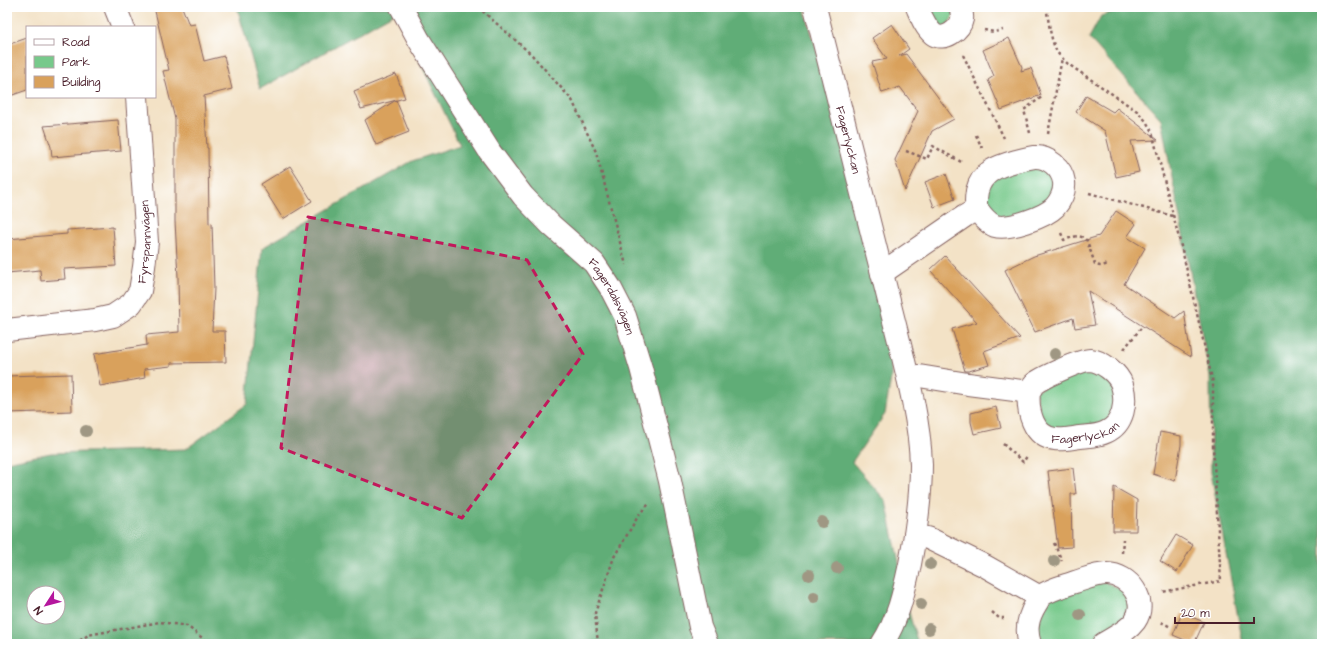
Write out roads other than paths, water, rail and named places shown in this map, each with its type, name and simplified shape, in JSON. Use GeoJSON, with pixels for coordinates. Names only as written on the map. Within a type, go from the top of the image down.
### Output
{"type":"FeatureCollection","features":[{"type":"Feature","properties":{"kind":"street"},"geometry":{"type":"LineString","coordinates":[[115,7],[123,26]]}},
{"type":"Feature","properties":{"kind":"street","name":"Fagerdalsvägen"},"geometry":{"type":"LineString","coordinates":[[401,7],[419,40],[486,145],[523,196],[551,225],[594,263],[610,287],[625,316],[641,368],[670,481],[700,627],[707,644]]}},
{"type":"Feature","properties":{"kind":"street","name":"Fagerlyckan"},"geometry":{"type":"LineString","coordinates":[[816,7],[908,378],[918,431],[921,465],[916,536],[905,591],[891,630],[882,644]]}},
{"type":"Feature","properties":{"kind":"street"},"geometry":{"type":"LineString","coordinates":[[917,7],[924,22],[934,34],[941,37],[952,33],[961,22],[962,17],[960,7]]}},
{"type":"Feature","properties":{"kind":"street","name":"Fyrspannvägen"},"geometry":{"type":"LineString","coordinates":[[7,330],[96,320],[113,316],[131,304],[140,291],[147,242],[137,98]]}},
{"type":"Feature","properties":{"kind":"street"},"geometry":{"type":"LineString","coordinates":[[1040,158],[1059,168],[1063,177],[1064,186],[1060,200],[1052,210],[1030,220],[1007,226],[995,226],[982,217],[977,209],[977,192],[981,180],[990,171],[1000,166],[1025,159],[1040,158]]}},
{"type":"Feature","properties":{"kind":"street"},"geometry":{"type":"LineString","coordinates":[[882,273],[964,216],[977,209]]}},
{"type":"Feature","properties":{"kind":"street","name":"Fagerlyckan"},"geometry":{"type":"LineString","coordinates":[[1091,360],[1106,366],[1115,374],[1122,384],[1124,402],[1123,415],[1112,429],[1106,433],[1054,439],[1041,433],[1033,423],[1029,409],[1029,392],[1035,384],[1043,378],[1083,361],[1091,360]]}},
{"type":"Feature","properties":{"kind":"street"},"geometry":{"type":"LineString","coordinates":[[908,378],[919,376],[1029,392]]}},
{"type":"Feature","properties":{"kind":"street"},"geometry":{"type":"LineString","coordinates":[[916,536],[928,538],[985,566],[1040,597]]}},
{"type":"Feature","properties":{"kind":"street"},"geometry":{"type":"LineString","coordinates":[[1030,644],[1027,634],[1028,624],[1032,611],[1040,597],[1049,591],[1085,579],[1107,574],[1125,579],[1132,585],[1140,603],[1136,620],[1126,631],[1103,644]]}}]}
